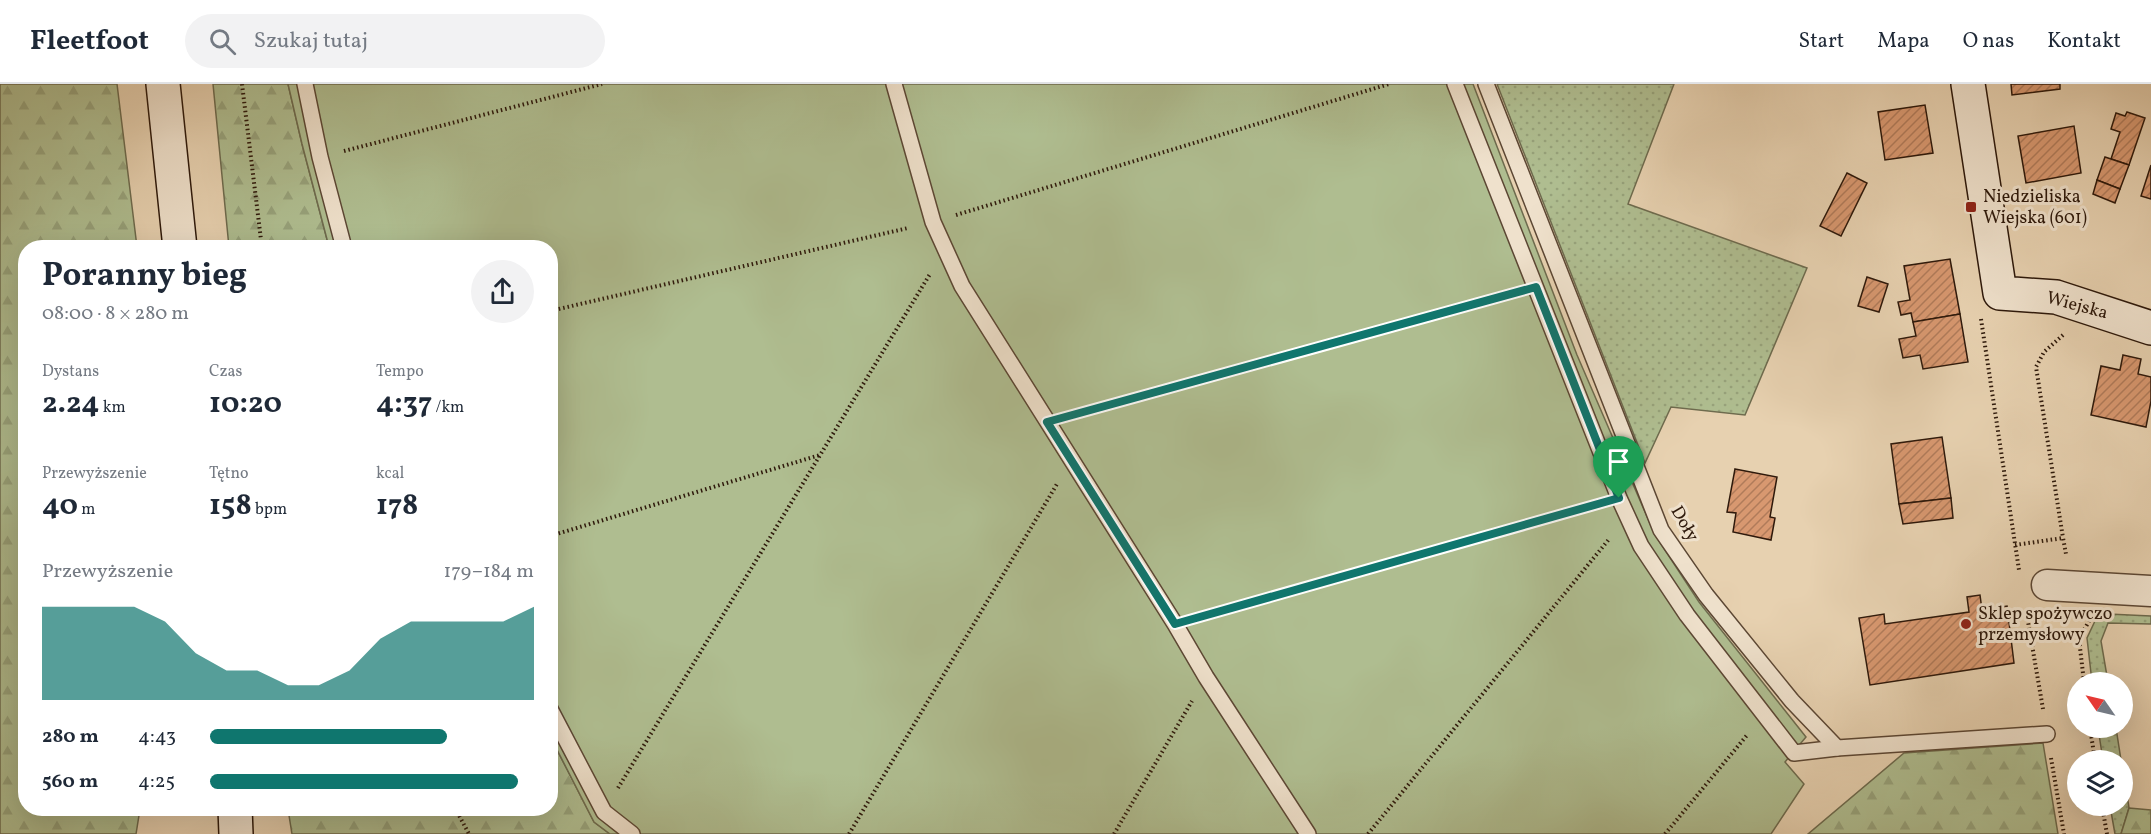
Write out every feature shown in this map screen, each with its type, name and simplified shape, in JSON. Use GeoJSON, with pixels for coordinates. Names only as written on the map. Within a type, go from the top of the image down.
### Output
{"type":"FeatureCollection","features":[{"type":"Feature","properties":{"kind":"street"},"geometry":{"type":"LineString","coordinates":[[162,84],[179,240]]}},
{"type":"Feature","properties":{"kind":"street"},"geometry":{"type":"LineString","coordinates":[[1968,84],[1990,301]]}},
{"type":"Feature","properties":{"kind":"street","name":"Wiejska"},"geometry":{"type":"LineString","coordinates":[[1990,301],[2056,297],[2151,328]]}},
{"type":"Feature","properties":{"kind":"street"},"geometry":{"type":"LineString","coordinates":[[2047,585],[2151,591]]}},
{"type":"Feature","properties":{"kind":"street"},"geometry":{"type":"LineString","coordinates":[[236,816],[237,834]]}},
{"type":"Feature","properties":{"kind":"lane"},"geometry":{"type":"LineString","coordinates":[[305,84],[320,157],[342,240]]}},
{"type":"Feature","properties":{"kind":"lane"},"geometry":{"type":"LineString","coordinates":[[894,84],[933,222],[962,286],[1175,624],[1206,678],[1308,834]]}},
{"type":"Feature","properties":{"kind":"lane"},"geometry":{"type":"LineString","coordinates":[[1455,84],[1619,498],[1641,546],[1687,615],[1794,753],[1837,748],[2047,735]]}},
{"type":"Feature","properties":{"kind":"lane","name":"Doły"},"geometry":{"type":"LineString","coordinates":[[1486,84],[1661,530],[1706,595],[1791,701],[1837,748]]}},
{"type":"Feature","properties":{"kind":"lane"},"geometry":{"type":"LineString","coordinates":[[558,724],[604,812],[632,834]]}},
{"type":"Feature","properties":{"kind":"path"},"geometry":{"type":"LineString","coordinates":[[242,84],[261,240]]}},
{"type":"Feature","properties":{"kind":"path"},"geometry":{"type":"LineString","coordinates":[[320,157],[602,84]]}},
{"type":"Feature","properties":{"kind":"path"},"geometry":{"type":"LineString","coordinates":[[558,309],[933,222],[1389,84]]}},
{"type":"Feature","properties":{"kind":"path"},"geometry":{"type":"LineString","coordinates":[[604,812],[944,250]]}},
{"type":"Feature","properties":{"kind":"path"},"geometry":{"type":"LineString","coordinates":[[1047,422],[1536,287]]}},
{"type":"Feature","properties":{"kind":"path"},"geometry":{"type":"LineString","coordinates":[[1990,301],[2019,574]]}},
{"type":"Feature","properties":{"kind":"path"},"geometry":{"type":"LineString","coordinates":[[2063,538],[2036,367],[2044,352],[2055,340],[2066,334],[2075,303]]}},
{"type":"Feature","properties":{"kind":"path"},"geometry":{"type":"LineString","coordinates":[[558,534],[820,455]]}},
{"type":"Feature","properties":{"kind":"path"},"geometry":{"type":"LineString","coordinates":[[849,834],[1071,460]]}},
{"type":"Feature","properties":{"kind":"path"},"geometry":{"type":"LineString","coordinates":[[1175,624],[1619,498]]}},
{"type":"Feature","properties":{"kind":"path"},"geometry":{"type":"LineString","coordinates":[[1368,834],[1627,516]]}},
{"type":"Feature","properties":{"kind":"path"},"geometry":{"type":"LineString","coordinates":[[2025,608],[2064,834]]}},
{"type":"Feature","properties":{"kind":"path"},"geometry":{"type":"LineString","coordinates":[[2083,672],[2079,639],[2088,622],[2096,616]]}},
{"type":"Feature","properties":{"kind":"path"},"geometry":{"type":"LineString","coordinates":[[1114,834],[1206,678]]}},
{"type":"Feature","properties":{"kind":"path"},"geometry":{"type":"LineString","coordinates":[[1665,834],[1763,715]]}},
{"type":"Feature","properties":{"kind":"path"},"geometry":{"type":"LineString","coordinates":[[459,816],[469,834]]}},
{"type":"Feature","properties":{"kind":"path"},"geometry":{"type":"LineString","coordinates":[[2104,816],[2107,834]]}},
{"type":"Feature","properties":{"kind":"green space"},"geometry":{"type":"Polygon","coordinates":[[[0,84],[117,84],[136,240],[18,240],[18,816],[139,816],[136,834],[0,834],[0,84]]]}},
{"type":"Feature","properties":{"kind":"green space"},"geometry":{"type":"Polygon","coordinates":[[[213,84],[288,84],[327,240],[228,240],[213,84]]]}},
{"type":"Feature","properties":{"kind":"green space"},"geometry":{"type":"Polygon","coordinates":[[[288,84],[1473,84],[1577,355],[1655,535],[1699,602],[1806,737],[1785,762],[1804,784],[1771,834],[610,834],[594,822],[558,752],[558,240],[327,240],[288,84]]]}},
{"type":"Feature","properties":{"kind":"green space"},"geometry":{"type":"Polygon","coordinates":[[[1497,84],[1674,84],[1628,204],[1807,268],[1745,415],[1671,407],[1645,463],[1497,84]]]}},
{"type":"Feature","properties":{"kind":"green space"},"geometry":{"type":"Polygon","coordinates":[[[2108,614],[2151,616],[2151,624],[2108,623],[2101,641],[2106,672],[2091,672],[2087,638],[2095,621],[2108,614]]]}},
{"type":"Feature","properties":{"kind":"green space"},"geometry":{"type":"Polygon","coordinates":[[[2100,738],[2118,738],[2119,750],[2101,750],[2100,738]]]}},
{"type":"Feature","properties":{"kind":"green space"},"geometry":{"type":"Polygon","coordinates":[[[2043,743],[2058,834],[1808,834],[1904,753],[2043,743]]]}},
{"type":"Feature","properties":{"kind":"green space"},"geometry":{"type":"Polygon","coordinates":[[[558,752],[594,822],[610,834],[292,834],[289,816],[558,816],[558,752]]]}},
{"type":"Feature","properties":{"kind":"green space"},"geometry":{"type":"Polygon","coordinates":[[[2133,808],[2151,810],[2151,834],[2121,834],[2127,816],[2133,816],[2133,808]]]}},
{"type":"Feature","properties":{"kind":"green space"},"geometry":{"type":"Polygon","coordinates":[[[2112,816],[2127,816],[2121,834],[2115,834],[2112,816]]]}},
{"type":"Feature","properties":{"kind":"building"},"geometry":{"type":"Polygon","coordinates":[[[2011,84],[2060,84],[2060,89],[2012,95],[2011,84]]]}},
{"type":"Feature","properties":{"kind":"building"},"geometry":{"type":"Polygon","coordinates":[[[1925,105],[1933,153],[1885,160],[1878,112],[1925,105]]]}},
{"type":"Feature","properties":{"kind":"building"},"geometry":{"type":"Polygon","coordinates":[[[2127,112],[2145,118],[2129,165],[2111,159],[2120,132],[2111,129],[2116,113],[2125,116],[2127,112]]]}},
{"type":"Feature","properties":{"kind":"building"},"geometry":{"type":"Polygon","coordinates":[[[2074,126],[2081,173],[2026,183],[2018,136],[2074,126]]]}},
{"type":"Feature","properties":{"kind":"building"},"geometry":{"type":"Polygon","coordinates":[[[2105,157],[2129,165],[2120,189],[2097,180],[2105,157]]]}},
{"type":"Feature","properties":{"kind":"building"},"geometry":{"type":"Polygon","coordinates":[[[2151,165],[2151,199],[2141,196],[2151,165]]]}},
{"type":"Feature","properties":{"kind":"building"},"geometry":{"type":"Polygon","coordinates":[[[1847,173],[1867,183],[1841,236],[1820,226],[1847,173]]]}},
{"type":"Feature","properties":{"kind":"building"},"geometry":{"type":"Polygon","coordinates":[[[2097,180],[2120,189],[2115,203],[2093,194],[2097,180]]]}},
{"type":"Feature","properties":{"kind":"building"},"geometry":{"type":"Polygon","coordinates":[[[1950,259],[1960,314],[1913,322],[1911,313],[1901,315],[1898,302],[1910,300],[1904,266],[1950,259]]]}},
{"type":"Feature","properties":{"kind":"building"},"geometry":{"type":"Polygon","coordinates":[[[1867,277],[1888,284],[1879,312],[1858,306],[1867,277]]]}},
{"type":"Feature","properties":{"kind":"building"},"geometry":{"type":"Polygon","coordinates":[[[1960,314],[1968,362],[1923,369],[1920,355],[1903,358],[1899,339],[1916,336],[1913,322],[1960,314]]]}},
{"type":"Feature","properties":{"kind":"building"},"geometry":{"type":"Polygon","coordinates":[[[2123,355],[2141,359],[2138,374],[2151,377],[2151,401],[2146,427],[2091,415],[2101,366],[2120,370],[2123,355]]]}},
{"type":"Feature","properties":{"kind":"building"},"geometry":{"type":"Polygon","coordinates":[[[1942,437],[1951,498],[1899,504],[1891,444],[1942,437]]]}},
{"type":"Feature","properties":{"kind":"building"},"geometry":{"type":"Polygon","coordinates":[[[1735,469],[1777,477],[1770,517],[1775,518],[1771,540],[1733,532],[1736,513],[1727,512],[1735,469]]]}},
{"type":"Feature","properties":{"kind":"building"},"geometry":{"type":"Polygon","coordinates":[[[1951,498],[1953,518],[1903,524],[1899,504],[1951,498]]]}},
{"type":"Feature","properties":{"kind":"building"},"geometry":{"type":"Polygon","coordinates":[[[1980,595],[1982,610],[2007,606],[2014,663],[1870,685],[1859,618],[1884,614],[1885,624],[1969,612],[1967,597],[1980,595]]]}},
{"type":"Feature","properties":{"kind":"place","name":"Niedzieliska Wiejska (601)"},"geometry":{"type":"Point","coordinates":[1971,207]}},
{"type":"Feature","properties":{"kind":"place","name":"Sklep spożywczo przemysłowy"},"geometry":{"type":"Point","coordinates":[1966,624]}},
{"type":"Feature","properties":{"kind":"route"},"geometry":{"type":"LineString","coordinates":[[1536,287],[1619,498],[1175,624],[1047,422],[1536,287]]}}]}
